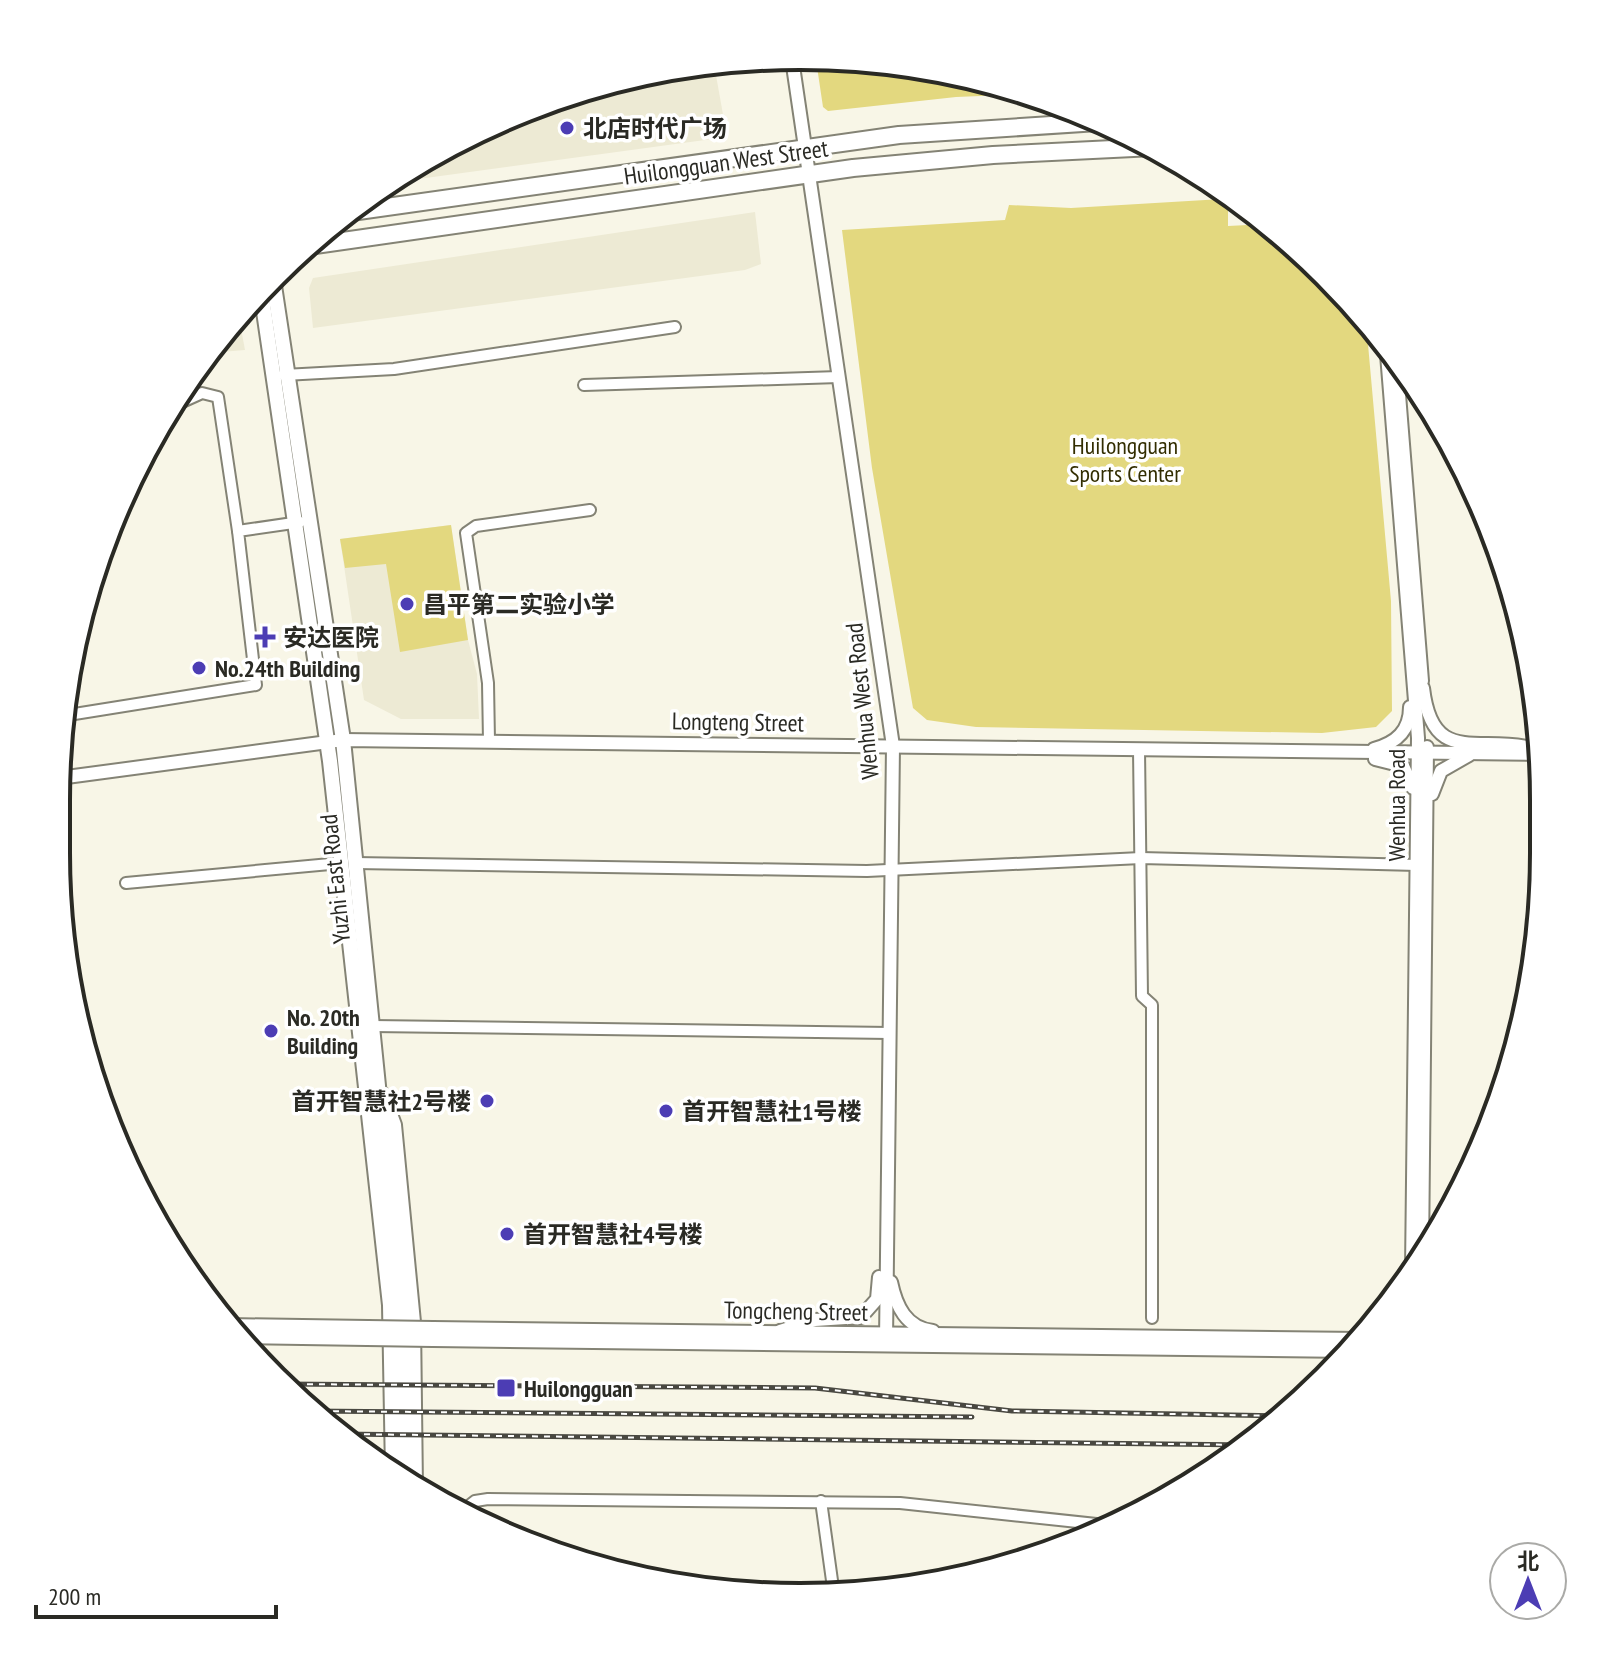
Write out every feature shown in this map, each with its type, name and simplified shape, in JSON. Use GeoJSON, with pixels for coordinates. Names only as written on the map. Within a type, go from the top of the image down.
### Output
{"type":"FeatureCollection","features":[{"type":"Feature","properties":{"kind":"main road","name":"Huilongguan West Street"},"geometry":{"type":"LineString","coordinates":[[372,209],[945,130],[1072,123]]}},
{"type":"Feature","properties":{"kind":"main road","name":"Huilongguan West Street"},"geometry":{"type":"LineString","coordinates":[[328,243],[948,158],[1129,148]]}},
{"type":"Feature","properties":{"kind":"main road","name":"Yuzhi East Road"},"geometry":{"type":"LineString","coordinates":[[274,294],[281,375],[335,740],[371,1079],[392,1323],[393,1459]]}},
{"type":"Feature","properties":{"kind":"main road","name":"Yuzhi East Road"},"geometry":{"type":"LineString","coordinates":[[264,305],[281,375]]}},
{"type":"Feature","properties":{"kind":"main road","name":"Yuzhi East Road"},"geometry":{"type":"LineString","coordinates":[[348,863],[372,1026],[371,1079],[402,1323],[403,1465]]}},
{"type":"Feature","properties":{"kind":"main road"},"geometry":{"type":"LineString","coordinates":[[371,1079],[363,1127],[384,1339],[384,1453]]}},
{"type":"Feature","properties":{"kind":"main road"},"geometry":{"type":"LineString","coordinates":[[371,1079],[394,1125],[411,1302],[415,1473]]}},
{"type":"Feature","properties":{"kind":"main road","name":"Tongcheng Street"},"geometry":{"type":"LineString","coordinates":[[245,1327],[368,1333],[886,1339],[1334,1350]]}},
{"type":"Feature","properties":{"kind":"main road","name":"Tongcheng Street"},"geometry":{"type":"LineString","coordinates":[[253,1336],[368,1333]]}},
{"type":"Feature","properties":{"kind":"main road","name":"Tongcheng Street"},"geometry":{"type":"LineString","coordinates":[[433,1334],[767,1333],[886,1339],[1015,1336],[1345,1338]]}},
{"type":"Feature","properties":{"kind":"street","name":"Wenhua West Road"},"geometry":{"type":"LineString","coordinates":[[794,70],[893,746],[886,1339]]}},
{"type":"Feature","properties":{"kind":"street"},"geometry":{"type":"LineString","coordinates":[[281,375],[394,369],[675,327]]}},
{"type":"Feature","properties":{"kind":"street","name":"Wenhua Road"},"geometry":{"type":"LineString","coordinates":[[1388,368],[1409,628],[1423,752]]}},
{"type":"Feature","properties":{"kind":"street"},"geometry":{"type":"LineString","coordinates":[[584,385],[839,377]]}},
{"type":"Feature","properties":{"kind":"street","name":"Wenhua Road"},"geometry":{"type":"LineString","coordinates":[[1398,382],[1423,688],[1422,1234]]}},
{"type":"Feature","properties":{"kind":"street"},"geometry":{"type":"LineString","coordinates":[[75,714],[256,685],[218,397],[202,393],[190,398]]}},
{"type":"Feature","properties":{"kind":"street"},"geometry":{"type":"LineString","coordinates":[[489,741],[488,683],[466,533],[476,526],[590,510]]}},
{"type":"Feature","properties":{"kind":"street"},"geometry":{"type":"LineString","coordinates":[[238,531],[303,522]]}},
{"type":"Feature","properties":{"kind":"street"},"geometry":{"type":"LineString","coordinates":[[1337,751],[1385,746],[1406,729],[1410,715],[1409,628]]}},
{"type":"Feature","properties":{"kind":"street"},"geometry":{"type":"LineString","coordinates":[[1423,688],[1429,718],[1446,739],[1457,744],[1515,745],[1528,748]]}},
{"type":"Feature","properties":{"kind":"street","name":"Longteng Street"},"geometry":{"type":"LineString","coordinates":[[71,776],[335,740],[1496,753]]}},
{"type":"Feature","properties":{"kind":"street"},"geometry":{"type":"LineString","coordinates":[[1139,749],[1142,996],[1152,1005],[1152,1318]]}},
{"type":"Feature","properties":{"kind":"street"},"geometry":{"type":"LineString","coordinates":[[1313,751],[1387,760],[1405,768],[1413,785],[1422,865]]}},
{"type":"Feature","properties":{"kind":"street"},"geometry":{"type":"LineString","coordinates":[[1422,865],[1432,797],[1439,774],[1461,758],[1528,752]]}},
{"type":"Feature","properties":{"kind":"street"},"geometry":{"type":"LineString","coordinates":[[126,883],[348,863],[893,870],[1141,858],[1422,865]]}},
{"type":"Feature","properties":{"kind":"street","name":"Wenhua Road"},"geometry":{"type":"LineString","coordinates":[[1412,1250],[1422,865]]}},
{"type":"Feature","properties":{"kind":"street"},"geometry":{"type":"LineString","coordinates":[[372,1026],[890,1033]]}},
{"type":"Feature","properties":{"kind":"street"},"geometry":{"type":"LineString","coordinates":[[1409,1255],[1413,1218]]}},
{"type":"Feature","properties":{"kind":"street"},"geometry":{"type":"LineString","coordinates":[[767,1333],[815,1320],[857,1319],[867,1313],[878,1294],[888,1226]]}},
{"type":"Feature","properties":{"kind":"street"},"geometry":{"type":"LineString","coordinates":[[887,1254],[897,1303],[918,1328],[1015,1336]]}},
{"type":"Feature","properties":{"kind":"street"},"geometry":{"type":"LineString","coordinates":[[471,1504],[488,1499],[821,1501],[945,1506],[1089,1523]]}},
{"type":"Feature","properties":{"kind":"street"},"geometry":{"type":"LineString","coordinates":[[821,1501],[832,1582]]}},
{"type":"Feature","properties":{"kind":"shaded area"},"geometry":{"type":"Polygon","coordinates":[[[716,75],[727,137],[417,179],[477,145],[565,109],[611,95],[705,76],[716,75]]]}},
{"type":"Feature","properties":{"kind":"shaded area"},"geometry":{"type":"Polygon","coordinates":[[[755,212],[761,264],[745,270],[313,328],[309,288],[313,278],[755,212]]]}},
{"type":"Feature","properties":{"kind":"shaded area"},"geometry":{"type":"Polygon","coordinates":[[[241,331],[245,350],[224,352],[241,331]]]}},
{"type":"Feature","properties":{"kind":"shaded area","name":"昌平第二实验小学"},"geometry":{"type":"Polygon","coordinates":[[[451,525],[468,640],[477,674],[479,719],[401,719],[364,700],[340,539],[451,525]]]}},
{"type":"Feature","properties":{"kind":"green space"},"geometry":{"type":"Polygon","coordinates":[[[818,71],[895,76],[991,96],[828,111],[823,107],[818,71]]]}},
{"type":"Feature","properties":{"kind":"green space","name":"Huilongguan Sports Center"},"geometry":{"type":"Polygon","coordinates":[[[1215,199],[1228,209],[1228,226],[1249,225],[1281,251],[1316,284],[1368,342],[1391,601],[1392,711],[1376,727],[1322,733],[976,727],[927,720],[913,708],[872,468],[842,230],[1005,220],[1009,205],[1071,208],[1215,199]]]}},
{"type":"Feature","properties":{"kind":"green space"},"geometry":{"type":"Polygon","coordinates":[[[451,525],[468,640],[400,652],[386,564],[345,568],[340,539],[451,525]]]}},
{"type":"Feature","properties":{"kind":"railway"},"geometry":{"type":"LineString","coordinates":[[300,1384],[815,1388],[1012,1411],[1264,1416]]}},
{"type":"Feature","properties":{"kind":"railway"},"geometry":{"type":"LineString","coordinates":[[330,1411],[972,1417]]}},
{"type":"Feature","properties":{"kind":"railway"},"geometry":{"type":"LineString","coordinates":[[359,1434],[1227,1445]]}},
{"type":"Feature","properties":{"kind":"place","name":"北店时代广场"},"geometry":{"type":"Point","coordinates":[567,128]}},
{"type":"Feature","properties":{"kind":"place","name":"昌平第二实验小学"},"geometry":{"type":"Point","coordinates":[407,604]}},
{"type":"Feature","properties":{"kind":"place","name":"安达医院"},"geometry":{"type":"Point","coordinates":[265,637]}},
{"type":"Feature","properties":{"kind":"place","name":"No.24th Building"},"geometry":{"type":"Point","coordinates":[199,668]}},
{"type":"Feature","properties":{"kind":"place","name":"No. 20th Building"},"geometry":{"type":"Point","coordinates":[271,1031]}},
{"type":"Feature","properties":{"kind":"place","name":"首开智慧社2号楼"},"geometry":{"type":"Point","coordinates":[487,1101]}},
{"type":"Feature","properties":{"kind":"place","name":"首开智慧社1号楼"},"geometry":{"type":"Point","coordinates":[666,1111]}},
{"type":"Feature","properties":{"kind":"place","name":"首开智慧社4号楼"},"geometry":{"type":"Point","coordinates":[507,1234]}},
{"type":"Feature","properties":{"kind":"place","name":"Huilongguan"},"geometry":{"type":"Point","coordinates":[506,1388]}}]}
